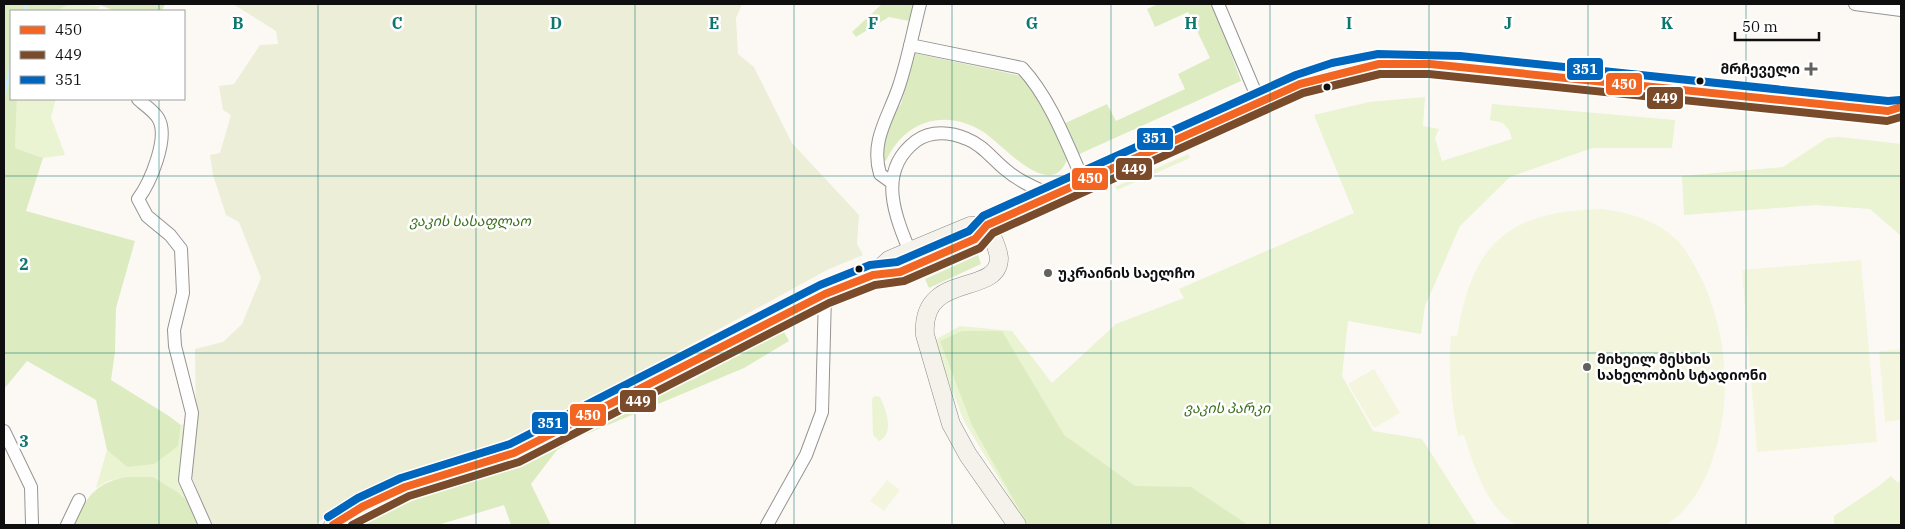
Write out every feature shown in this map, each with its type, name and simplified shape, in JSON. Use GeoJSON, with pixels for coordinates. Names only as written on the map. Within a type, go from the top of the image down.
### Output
{"type":"FeatureCollection","features":[{"type":"Feature","properties":{"kind":"main road"},"geometry":{"type":"LineString","coordinates":[[332,525],[384,495],[514,453],[825,294],[873,274],[895,274],[913,258],[975,239],[987,226],[1259,101],[1334,72],[1379,64],[1422,64],[1897,110]]}},
{"type":"Feature","properties":{"kind":"main road"},"geometry":{"type":"LineString","coordinates":[[987,226],[999,259],[996,270],[989,277],[946,293],[931,304],[924,322],[925,336],[951,424],[968,455],[1017,525]]}},
{"type":"Feature","properties":{"kind":"street"},"geometry":{"type":"LineString","coordinates":[[891,182],[880,174],[875,158],[881,131],[899,87],[920,4]]}},
{"type":"Feature","properties":{"kind":"street"},"geometry":{"type":"LineString","coordinates":[[1218,4],[1259,101]]}},
{"type":"Feature","properties":{"kind":"street"},"geometry":{"type":"LineString","coordinates":[[1855,4],[1901,10]]}},
{"type":"Feature","properties":{"kind":"street"},"geometry":{"type":"LineString","coordinates":[[910,44],[1022,68],[1031,77],[1057,124],[1084,182]]}},
{"type":"Feature","properties":{"kind":"street"},"geometry":{"type":"LineString","coordinates":[[139,100],[159,119],[162,133],[156,160],[143,192],[138,199],[148,216],[170,235],[181,249],[183,293],[174,330],[175,346],[192,414],[184,480],[205,525]]}},
{"type":"Feature","properties":{"kind":"street"},"geometry":{"type":"LineString","coordinates":[[913,258],[898,219],[891,182],[896,163],[905,150],[919,139],[935,133],[953,134],[970,140],[1025,184],[1053,196]]}},
{"type":"Feature","properties":{"kind":"street"},"geometry":{"type":"LineString","coordinates":[[767,525],[806,455],[822,412],[825,294]]}},
{"type":"Feature","properties":{"kind":"street"},"geometry":{"type":"LineString","coordinates":[[4,431],[31,487],[31,525]]}},
{"type":"Feature","properties":{"kind":"street"},"geometry":{"type":"LineString","coordinates":[[67,525],[80,500]]}},
{"type":"Feature","properties":{"kind":"green space"},"geometry":{"type":"Polygon","coordinates":[[[4,4],[70,4],[58,10],[10,10],[10,100],[17,100],[15,148],[43,158],[26,211],[135,241],[116,308],[115,352],[111,380],[181,425],[178,446],[154,464],[127,467],[107,450],[96,400],[27,361],[4,389],[4,4]]]}},
{"type":"Feature","properties":{"kind":"green space"},"geometry":{"type":"Polygon","coordinates":[[[70,4],[101,6],[96,10],[58,10],[70,4]]]}},
{"type":"Feature","properties":{"kind":"green space"},"geometry":{"type":"Polygon","coordinates":[[[97,4],[165,4],[162,10],[112,10],[97,4]]]}},
{"type":"Feature","properties":{"kind":"green space","name":"ვაკის სასაფლაო"},"geometry":{"type":"Polygon","coordinates":[[[233,4],[742,4],[736,18],[738,54],[754,67],[792,143],[859,215],[857,244],[863,255],[827,270],[526,435],[490,450],[439,464],[387,483],[351,500],[314,525],[211,525],[191,474],[196,422],[195,349],[223,342],[242,324],[261,278],[239,222],[226,215],[213,175],[210,155],[220,153],[231,115],[223,110],[219,86],[234,84],[260,45],[278,44],[276,31],[233,4]]]}},
{"type":"Feature","properties":{"kind":"green space"},"geometry":{"type":"Polygon","coordinates":[[[882,4],[914,4],[909,21],[889,17],[856,37],[852,32],[882,4]]]}},
{"type":"Feature","properties":{"kind":"green space"},"geometry":{"type":"Polygon","coordinates":[[[1158,4],[1213,4],[1241,81],[1075,156],[1061,125],[1107,104],[1116,121],[1185,89],[1178,74],[1210,58],[1188,12],[1155,27],[1147,9],[1158,4]]]}},
{"type":"Feature","properties":{"kind":"green space"},"geometry":{"type":"Polygon","coordinates":[[[914,53],[1022,76],[1030,81],[1069,154],[1062,169],[1052,175],[1040,174],[1014,158],[982,131],[954,120],[927,122],[914,128],[903,136],[886,161],[881,157],[881,150],[894,113],[901,104],[914,53]]]}},
{"type":"Feature","properties":{"kind":"green space","name":"ვაკის პარკი"},"geometry":{"type":"Polygon","coordinates":[[[1425,97],[1423,126],[1439,129],[1435,138],[1442,161],[1512,139],[1509,130],[1503,123],[1490,120],[1492,104],[1675,120],[1672,148],[1592,148],[1510,177],[1460,226],[1425,306],[1421,334],[1348,321],[1342,376],[1373,431],[1422,439],[1477,525],[1027,525],[964,421],[933,341],[960,326],[1012,331],[1052,383],[1116,324],[1184,298],[1179,289],[1354,213],[1314,115],[1369,102],[1425,97]]]}},
{"type":"Feature","properties":{"kind":"green space"},"geometry":{"type":"Polygon","coordinates":[[[17,100],[56,100],[51,117],[65,155],[43,158],[15,148],[17,100]]]}},
{"type":"Feature","properties":{"kind":"green space"},"geometry":{"type":"Polygon","coordinates":[[[1840,137],[1901,144],[1901,236],[1870,209],[1816,205],[1684,215],[1682,176],[1783,167],[1827,138],[1840,137]]]}},
{"type":"Feature","properties":{"kind":"green space"},"geometry":{"type":"Polygon","coordinates":[[[1188,154],[1190,158],[1117,190],[1115,187],[1188,154]]]}},
{"type":"Feature","properties":{"kind":"green space","name":"მიხეილ მესხის სახელობის სტადიონი"},"geometry":{"type":"Polygon","coordinates":[[[1600,209],[1642,218],[1662,228],[1683,246],[1699,273],[1719,328],[1723,350],[1725,396],[1718,442],[1711,464],[1699,490],[1682,512],[1667,524],[1654,527],[1629,525],[1516,525],[1497,508],[1489,497],[1482,485],[1464,435],[1458,436],[1451,386],[1451,336],[1457,336],[1472,278],[1484,256],[1499,239],[1517,226],[1540,217],[1600,209]]]}},
{"type":"Feature","properties":{"kind":"green space"},"geometry":{"type":"Polygon","coordinates":[[[978,255],[981,264],[929,288],[925,279],[978,255]]]}},
{"type":"Feature","properties":{"kind":"green space"},"geometry":{"type":"Polygon","coordinates":[[[1861,260],[1877,442],[1757,452],[1742,270],[1861,260]]]}},
{"type":"Feature","properties":{"kind":"green space"},"geometry":{"type":"Polygon","coordinates":[[[783,330],[789,341],[744,368],[577,438],[557,450],[531,484],[551,525],[511,525],[504,505],[438,525],[352,525],[380,509],[430,489],[524,458],[672,386],[694,379],[783,330]]]}},
{"type":"Feature","properties":{"kind":"green space"},"geometry":{"type":"Polygon","coordinates":[[[962,331],[1002,331],[1064,435],[1135,486],[1191,487],[1248,525],[1028,525],[972,425],[940,341],[962,331]]]}},
{"type":"Feature","properties":{"kind":"green space"},"geometry":{"type":"Polygon","coordinates":[[[1901,349],[1901,420],[1885,422],[1879,351],[1901,349]]]}},
{"type":"Feature","properties":{"kind":"green space"},"geometry":{"type":"Polygon","coordinates":[[[1374,369],[1400,413],[1374,428],[1348,384],[1374,369]]]}},
{"type":"Feature","properties":{"kind":"green space"},"geometry":{"type":"Polygon","coordinates":[[[874,396],[880,397],[888,421],[887,433],[879,441],[873,435],[872,399],[874,396]]]}},
{"type":"Feature","properties":{"kind":"green space"},"geometry":{"type":"Polygon","coordinates":[[[186,423],[193,506],[126,477],[108,481],[96,488],[107,450],[127,467],[178,446],[181,425],[186,423]]]}},
{"type":"Feature","properties":{"kind":"green space"},"geometry":{"type":"Polygon","coordinates":[[[1891,476],[1898,483],[1901,479],[1901,525],[1834,525],[1834,516],[1891,476]]]}},
{"type":"Feature","properties":{"kind":"green space"},"geometry":{"type":"Polygon","coordinates":[[[126,477],[153,477],[177,492],[193,506],[202,525],[70,525],[92,493],[106,484],[126,477]]]}},
{"type":"Feature","properties":{"kind":"green space"},"geometry":{"type":"Polygon","coordinates":[[[887,480],[900,490],[884,511],[870,501],[887,480]]]}},
{"type":"Feature","properties":{"kind":"waterway"},"geometry":{"type":"LineString","coordinates":[[25,10],[27,4]]}},
{"type":"Feature","properties":{"kind":"waterway"},"geometry":{"type":"LineString","coordinates":[[4,97],[10,71]]}},
{"type":"Feature","properties":{"kind":"transit line","name":"351"},"geometry":{"type":"LineString","coordinates":[[328,517],[358,498],[401,478],[510,444],[820,285],[870,265],[897,262],[969,231],[983,216],[1296,75],[1332,63],[1378,54],[1460,56],[1888,101],[1900,100]]}},
{"type":"Feature","properties":{"kind":"transit line","name":"450"},"geometry":{"type":"LineString","coordinates":[[333,525],[362,507],[405,487],[514,453],[825,294],[873,275],[900,272],[975,239],[987,225],[1300,84],[1379,64],[1430,64],[1888,111],[1901,107]]}},
{"type":"Feature","properties":{"kind":"transit line","name":"449"},"geometry":{"type":"LineString","coordinates":[[352,525],[409,496],[519,462],[829,303],[875,285],[904,281],[980,248],[993,233],[1303,93],[1380,74],[1429,74],[1887,121],[1901,117]]}},
{"type":"Feature","properties":{"kind":"place","name":"მრჩეველი"},"geometry":{"type":"Point","coordinates":[1811,69]}},
{"type":"Feature","properties":{"kind":"place","name":"უკრაინის საელჩო"},"geometry":{"type":"Point","coordinates":[1048,273]}},
{"type":"Feature","properties":{"kind":"place","name":"მიხეილ მესხის სახელობის სტადიონი"},"geometry":{"type":"Point","coordinates":[1587,367]}}]}
